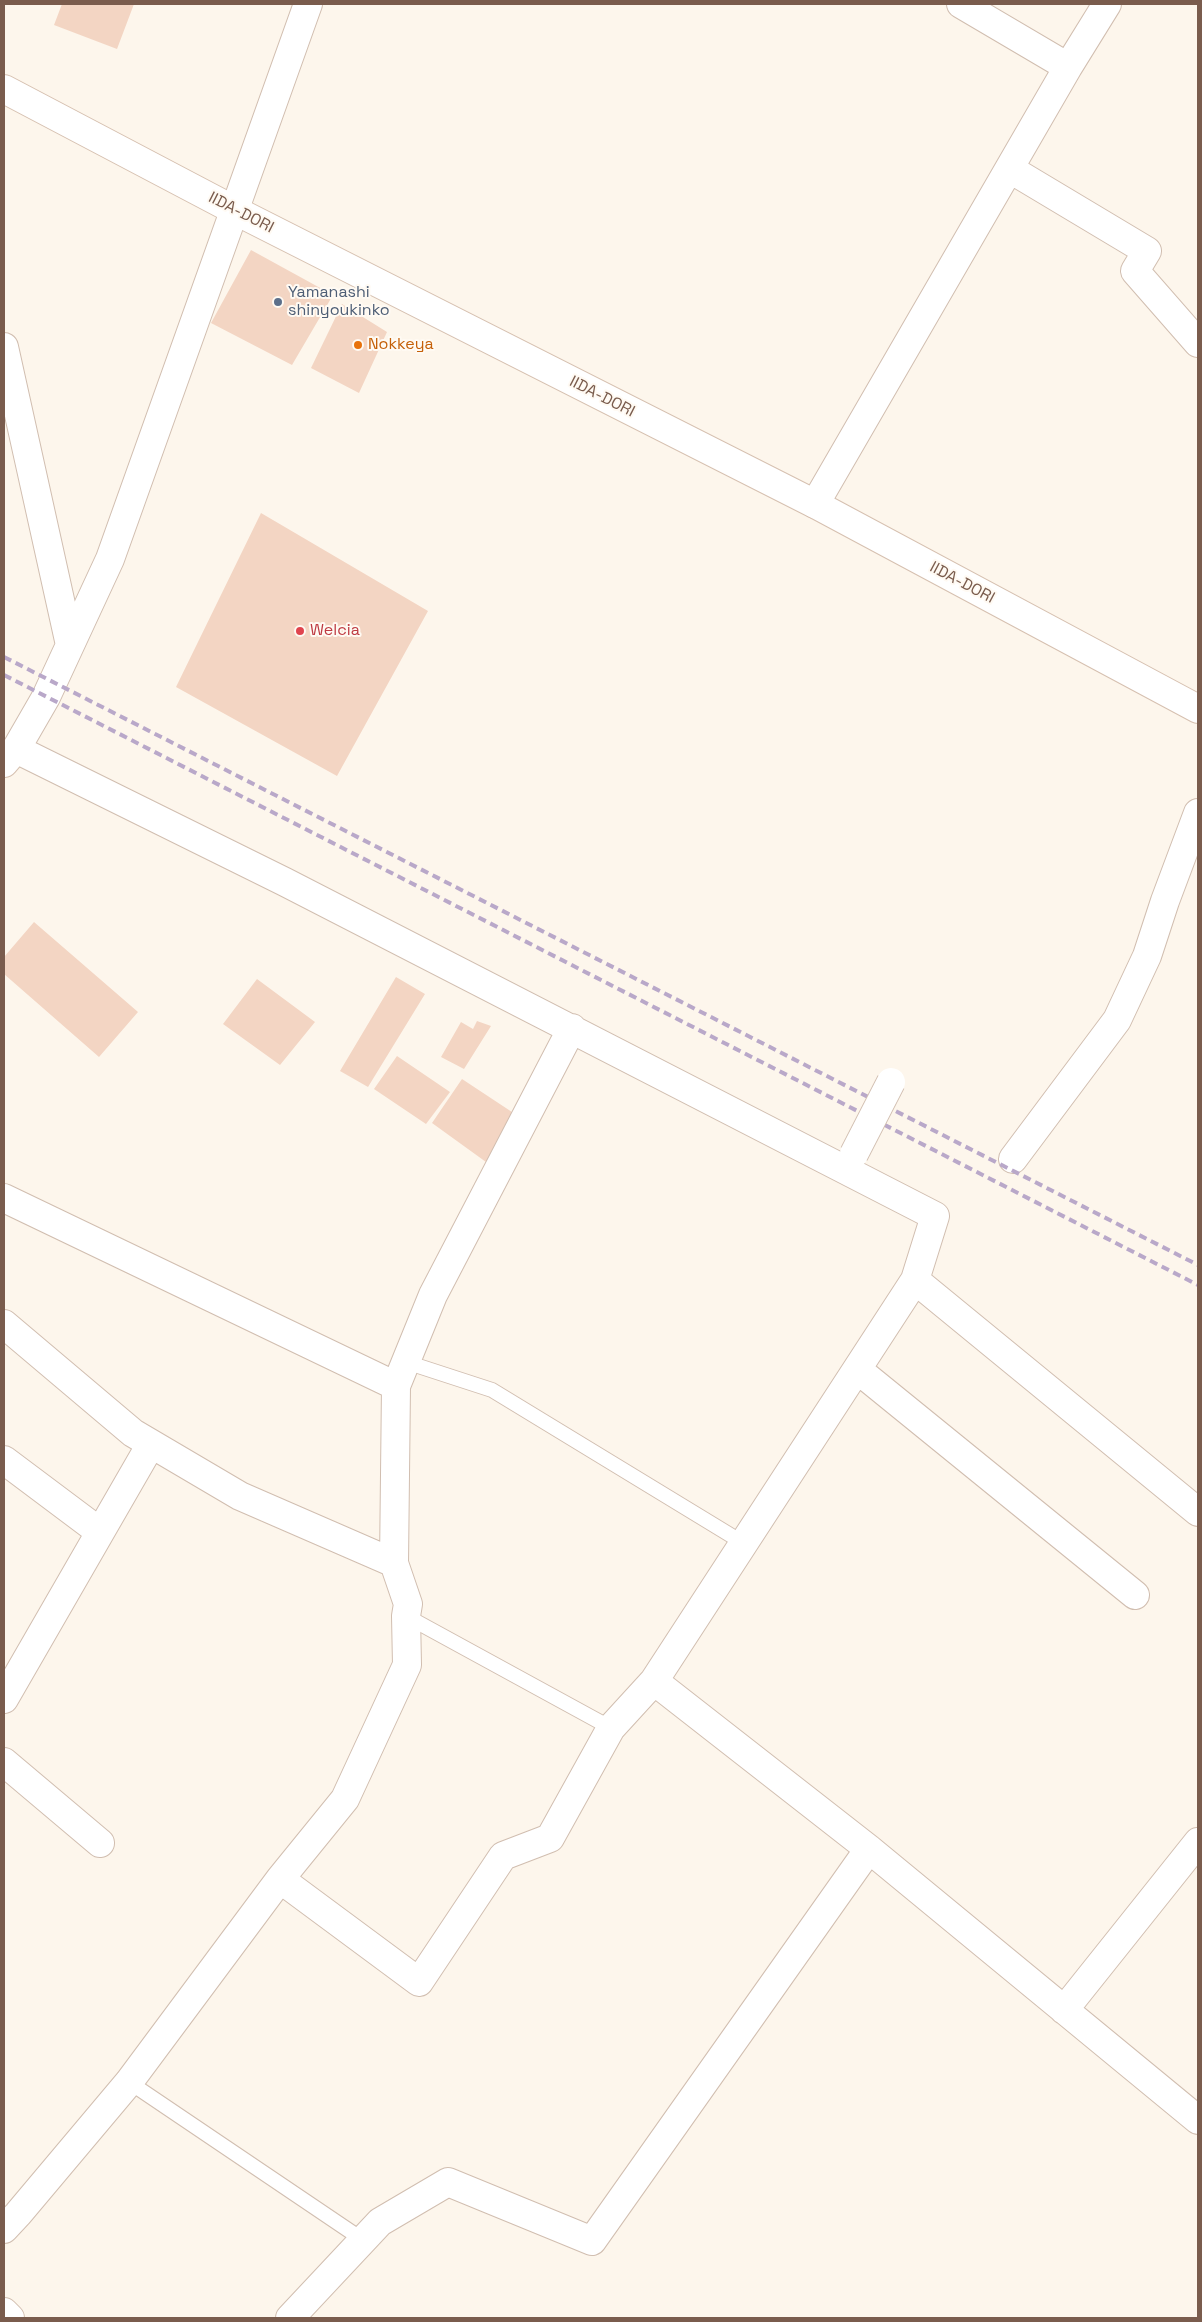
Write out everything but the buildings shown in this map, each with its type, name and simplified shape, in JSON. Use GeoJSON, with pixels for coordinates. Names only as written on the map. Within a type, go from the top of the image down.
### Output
{"type":"FeatureCollection","features":[{"type":"Feature","properties":{"kind":"street"},"geometry":{"type":"LineString","coordinates":[[280,1879],[419,1982],[503,1856],[550,1838],[611,1728],[654,1681],[745,1544],[915,1280],[935,1216],[285,882],[10,756],[46,697],[110,559],[308,4]]}},
{"type":"Feature","properties":{"kind":"street"},"geometry":{"type":"LineString","coordinates":[[961,4],[1068,67]]}},
{"type":"Feature","properties":{"kind":"street"},"geometry":{"type":"LineString","coordinates":[[815,504],[1068,67],[1107,4]]}},
{"type":"Feature","properties":{"kind":"street","name":"IIDA-DORI"},"geometry":{"type":"LineString","coordinates":[[4,89],[234,210],[815,504],[1198,709]]}},
{"type":"Feature","properties":{"kind":"street"},"geometry":{"type":"LineString","coordinates":[[1010,168],[1146,251],[1135,271],[1198,343]]}},
{"type":"Feature","properties":{"kind":"street"},"geometry":{"type":"LineString","coordinates":[[4,347],[70,645]]}},
{"type":"Feature","properties":{"kind":"street"},"geometry":{"type":"LineString","coordinates":[[1013,1159],[1116,1020],[1147,956],[1165,901],[1198,813]]}},
{"type":"Feature","properties":{"kind":"street"},"geometry":{"type":"LineString","coordinates":[[4,2229],[129,2082],[280,1879],[345,1799],[408,1665],[406,1616],[408,1604],[394,1562],[401,1374],[433,1295],[572,1028]]}},
{"type":"Feature","properties":{"kind":"street"},"geometry":{"type":"LineString","coordinates":[[854,1154],[891,1082]]}},
{"type":"Feature","properties":{"kind":"street"},"geometry":{"type":"LineString","coordinates":[[4,1198],[401,1374]]}},
{"type":"Feature","properties":{"kind":"street"},"geometry":{"type":"LineString","coordinates":[[915,1280],[1198,1512]]}},
{"type":"Feature","properties":{"kind":"street"},"geometry":{"type":"LineString","coordinates":[[4,1324],[133,1433],[151,1444],[240,1496],[394,1562]]}},
{"type":"Feature","properties":{"kind":"street"},"geometry":{"type":"LineString","coordinates":[[858,1370],[1135,1595]]}},
{"type":"Feature","properties":{"kind":"street"},"geometry":{"type":"LineString","coordinates":[[4,1699],[151,1444]]}},
{"type":"Feature","properties":{"kind":"street"},"geometry":{"type":"LineString","coordinates":[[4,1460],[100,1532]]}},
{"type":"Feature","properties":{"kind":"street"},"geometry":{"type":"LineString","coordinates":[[654,1681],[869,1848],[1064,2010],[1193,2106]]}},
{"type":"Feature","properties":{"kind":"street"},"geometry":{"type":"LineString","coordinates":[[4,1762],[100,1843]]}},
{"type":"Feature","properties":{"kind":"street"},"geometry":{"type":"LineString","coordinates":[[1064,2010],[1198,1842]]}},
{"type":"Feature","properties":{"kind":"street"},"geometry":{"type":"LineString","coordinates":[[290,2318],[380,2222],[448,2182],[592,2241],[869,1848]]}},
{"type":"Feature","properties":{"kind":"street"},"geometry":{"type":"LineString","coordinates":[[4,2312],[10,2318]]}},
{"type":"Feature","properties":{"kind":"lane"},"geometry":{"type":"LineString","coordinates":[[401,1374],[492,1390],[745,1544]]}},
{"type":"Feature","properties":{"kind":"lane"},"geometry":{"type":"LineString","coordinates":[[406,1616],[611,1728]]}},
{"type":"Feature","properties":{"kind":"lane"},"geometry":{"type":"LineString","coordinates":[[129,2082],[364,2240]]}},
{"type":"Feature","properties":{"kind":"railway"},"geometry":{"type":"LineString","coordinates":[[4,657],[1198,1265]]}},
{"type":"Feature","properties":{"kind":"railway"},"geometry":{"type":"LineString","coordinates":[[4,675],[1198,1285]]}},
{"type":"Feature","properties":{"kind":"place","name":"Yamanashi shinyoukinko"},"geometry":{"type":"Point","coordinates":[278,302]}},
{"type":"Feature","properties":{"kind":"place","name":"Nokkeya"},"geometry":{"type":"Point","coordinates":[358,345]}},
{"type":"Feature","properties":{"kind":"place","name":"Welcia"},"geometry":{"type":"Point","coordinates":[300,631]}}]}
